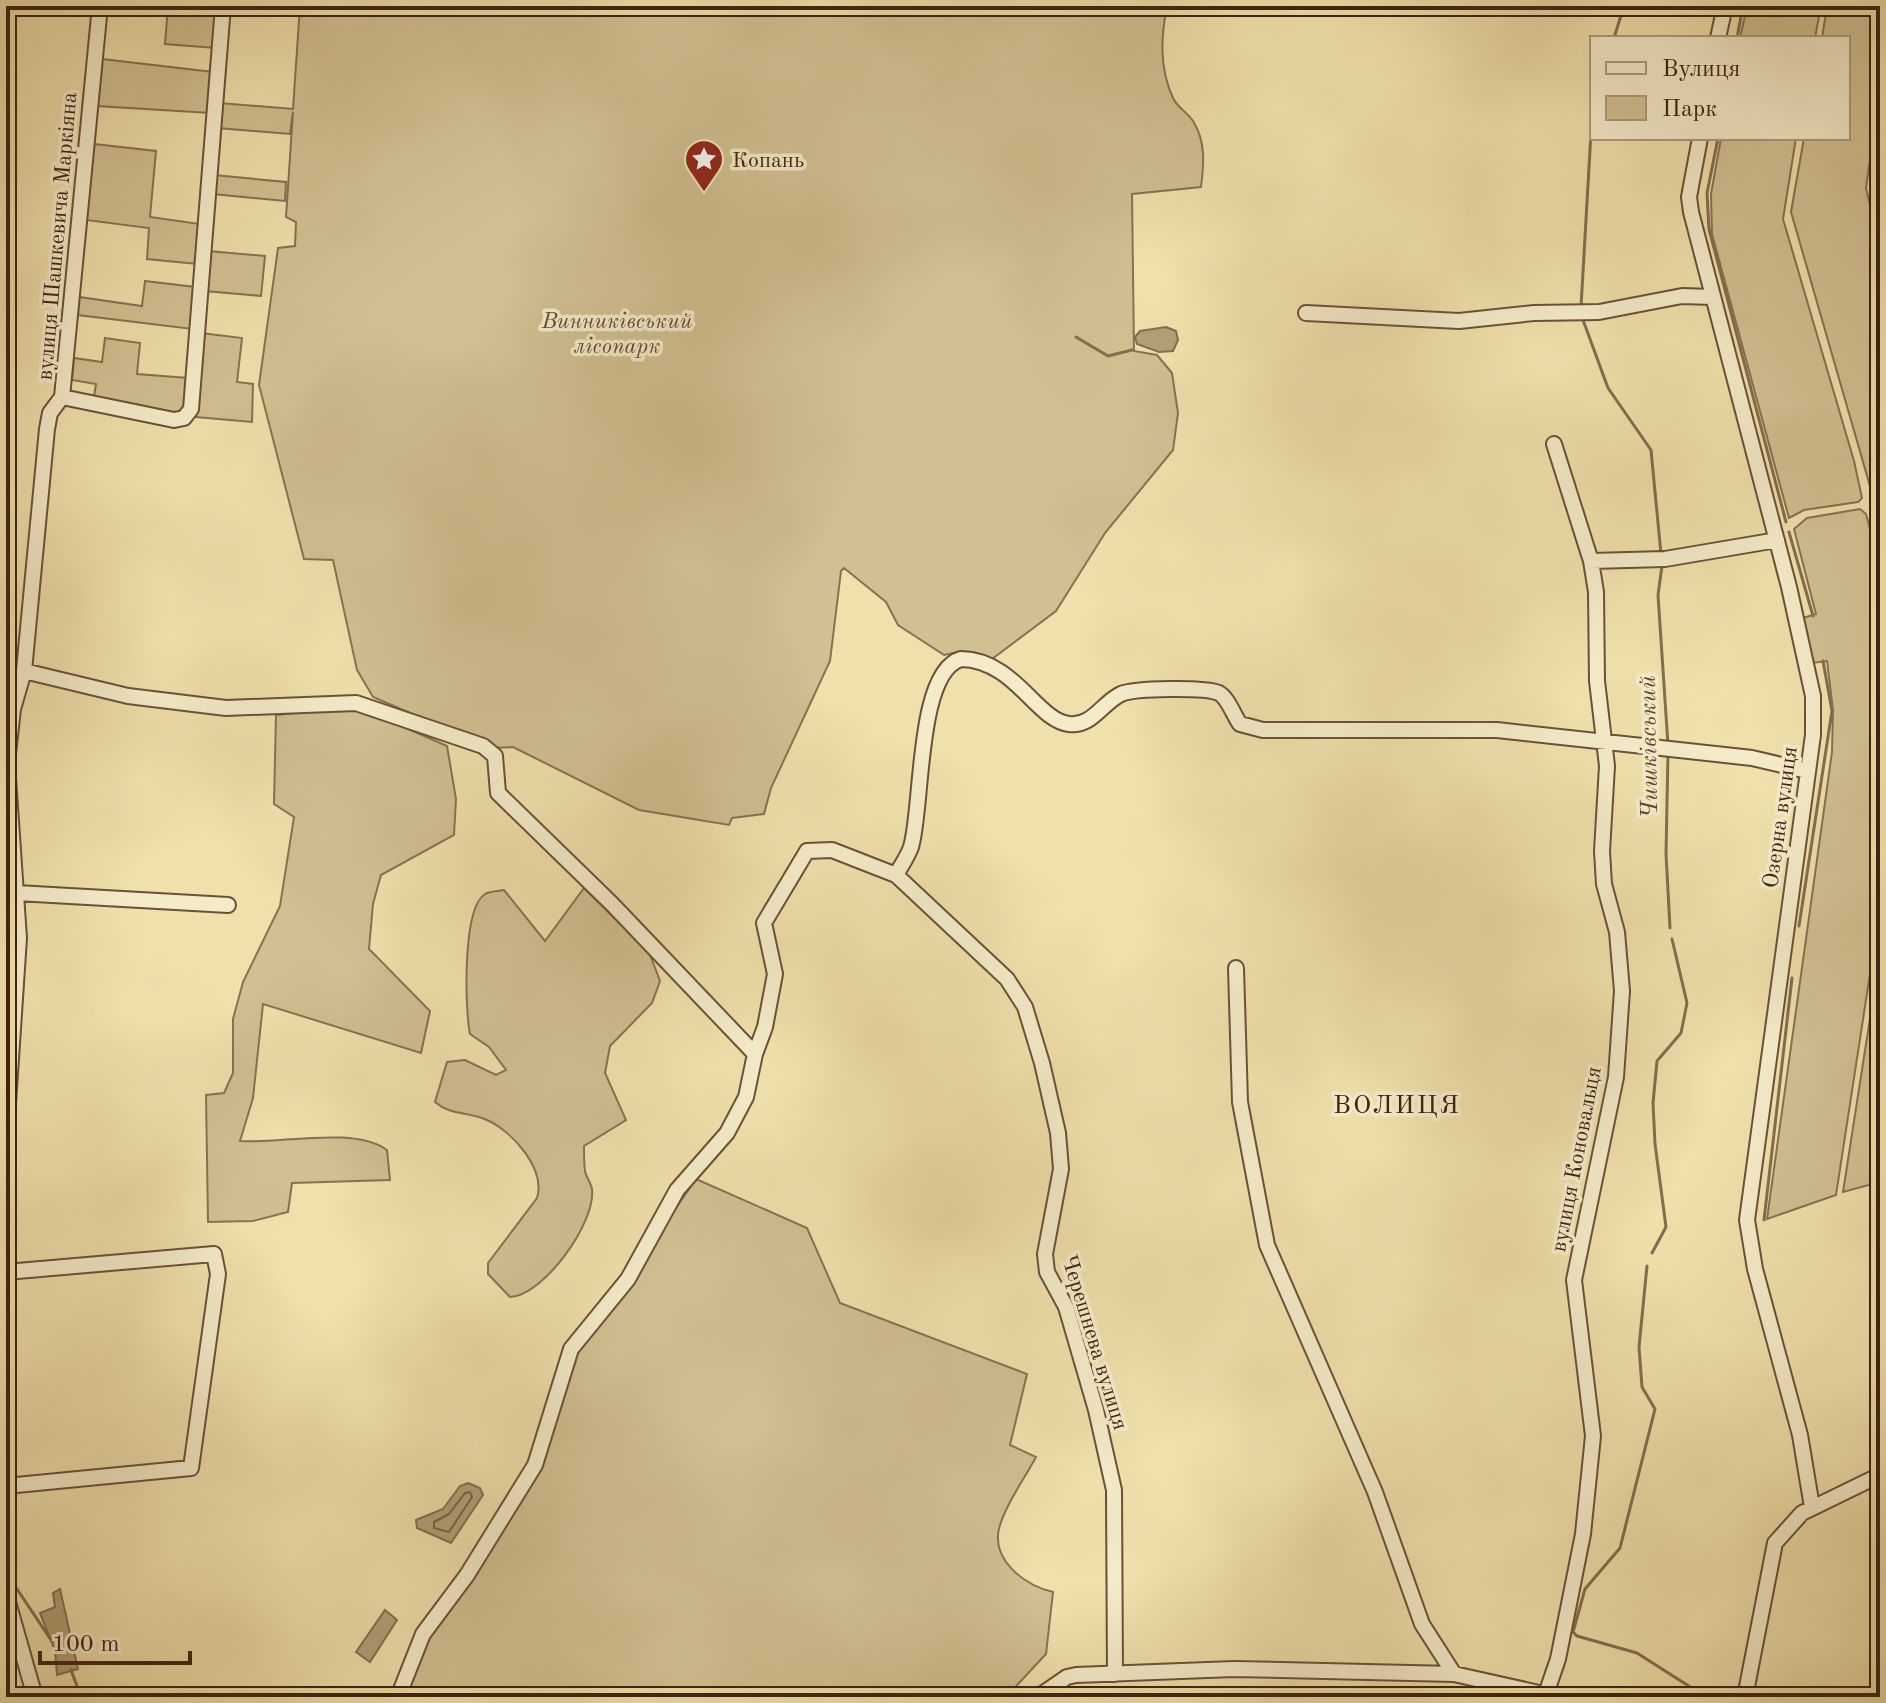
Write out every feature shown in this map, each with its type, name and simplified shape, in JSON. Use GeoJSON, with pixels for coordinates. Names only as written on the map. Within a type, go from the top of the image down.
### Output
{"type":"FeatureCollection","features":[{"type":"Feature","properties":{"kind":"street","name":"вулиця Шашкевича Маркіяна"},"geometry":{"type":"LineString","coordinates":[[6,1134],[19,938],[7,763],[13,709],[24,671],[47,429],[50,413],[62,397],[100,6]]}},
{"type":"Feature","properties":{"kind":"street"},"geometry":{"type":"LineString","coordinates":[[62,397],[174,420],[184,418],[191,409],[223,6]]}},
{"type":"Feature","properties":{"kind":"street"},"geometry":{"type":"LineString","coordinates":[[1718,36],[1725,6]]}},
{"type":"Feature","properties":{"kind":"street","name":"Озерна вулиця"},"geometry":{"type":"LineString","coordinates":[[1700,140],[1689,197],[1712,297],[1777,540],[1815,716],[1747,1220],[1755,1269],[1800,1435],[1812,1507]]}},
{"type":"Feature","properties":{"kind":"street"},"geometry":{"type":"LineString","coordinates":[[1306,313],[1459,321],[1534,313],[1599,312],[1682,296],[1712,297]]}},
{"type":"Feature","properties":{"kind":"street","name":"вулиця Коновальця"},"geometry":{"type":"LineString","coordinates":[[1551,1696],[1583,1534],[1593,1436],[1574,1280],[1616,1077],[1622,991],[1617,932],[1604,884],[1602,862],[1607,766],[1597,681],[1596,592],[1591,561],[1554,444]]}},
{"type":"Feature","properties":{"kind":"street"},"geometry":{"type":"LineString","coordinates":[[1591,561],[1665,559],[1777,540]]}},
{"type":"Feature","properties":{"kind":"street"},"geometry":{"type":"LineString","coordinates":[[896,875],[911,847],[930,705],[947,667],[961,659],[989,664],[1034,698],[1054,720],[1072,725],[1090,719],[1118,695],[1150,690],[1219,694],[1240,724],[1263,730],[1497,730],[1752,758],[1807,771]]}},
{"type":"Feature","properties":{"kind":"street"},"geometry":{"type":"LineString","coordinates":[[24,671],[128,696],[226,708],[356,703],[483,746],[495,756],[498,793],[612,904],[755,1054],[746,1097],[727,1133],[677,1190],[628,1279],[571,1349],[535,1465],[467,1575],[423,1634],[398,1697]]}},
{"type":"Feature","properties":{"kind":"street","name":"Черешнева вулиця"},"geometry":{"type":"LineString","coordinates":[[755,1054],[765,1027],[775,974],[764,923],[807,851],[832,850],[896,875],[1017,991],[1042,1063],[1058,1133],[1061,1169],[1045,1254],[1047,1272],[1066,1307],[1096,1410],[1114,1490],[1115,1674]]}},
{"type":"Feature","properties":{"kind":"street"},"geometry":{"type":"LineString","coordinates":[[17,893],[228,905]]}},
{"type":"Feature","properties":{"kind":"street"},"geometry":{"type":"LineString","coordinates":[[1236,968],[1240,1102],[1267,1245],[1375,1492],[1422,1624],[1454,1674]]}},
{"type":"Feature","properties":{"kind":"street"},"geometry":{"type":"LineString","coordinates":[[6,1272],[214,1254],[218,1274],[191,1468],[6,1486]]}},
{"type":"Feature","properties":{"kind":"street"},"geometry":{"type":"LineString","coordinates":[[1745,1697],[1775,1543],[1788,1525],[1812,1507],[1880,1475]]}},
{"type":"Feature","properties":{"kind":"street"},"geometry":{"type":"LineString","coordinates":[[6,1595],[35,1697]]}},
{"type":"Feature","properties":{"kind":"street"},"geometry":{"type":"LineString","coordinates":[[1038,1697],[1067,1677],[1234,1669],[1454,1674],[1551,1696]]}},
{"type":"Feature","properties":{"kind":"green space"},"geometry":{"type":"Polygon","coordinates":[[[168,6],[218,6],[215,48],[165,44],[168,6]]]}},
{"type":"Feature","properties":{"kind":"green space","name":"Винниківський лісопарк"},"geometry":{"type":"Polygon","coordinates":[[[300,6],[1167,6],[1163,29],[1165,75],[1175,101],[1193,121],[1200,137],[1202,178],[1201,187],[1132,194],[1134,351],[1157,355],[1172,373],[1178,413],[1173,450],[1105,533],[1056,611],[992,659],[968,652],[944,655],[898,625],[886,602],[844,568],[841,571],[830,661],[771,788],[764,814],[732,818],[729,825],[639,810],[513,747],[491,748],[373,697],[357,670],[333,560],[304,559],[259,385],[278,248],[295,246],[296,222],[286,217],[293,112],[290,134],[218,128],[220,103],[293,109],[300,6]]]}},
{"type":"Feature","properties":{"kind":"green space"},"geometry":{"type":"Polygon","coordinates":[[[1747,6],[1821,6],[1815,36],[1740,36],[1747,6]]]}},
{"type":"Feature","properties":{"kind":"green space"},"geometry":{"type":"Polygon","coordinates":[[[1827,6],[1880,6],[1880,89],[1866,188],[1880,247],[1880,499],[1874,500],[1791,212],[1804,140],[1850,140],[1850,36],[1822,36],[1827,6]]]}},
{"type":"Feature","properties":{"kind":"green space"},"geometry":{"type":"Polygon","coordinates":[[[102,59],[213,72],[210,113],[97,106],[102,59]]]}},
{"type":"Feature","properties":{"kind":"green space"},"geometry":{"type":"Polygon","coordinates":[[[1721,140],[1796,140],[1783,219],[1854,461],[1862,498],[1858,502],[1804,510],[1789,518],[1712,234],[1711,194],[1721,140]]]}},
{"type":"Feature","properties":{"kind":"green space"},"geometry":{"type":"Polygon","coordinates":[[[94,144],[156,151],[150,217],[200,224],[197,264],[147,259],[149,228],[86,220],[94,144]]]}},
{"type":"Feature","properties":{"kind":"green space"},"geometry":{"type":"Polygon","coordinates":[[[214,175],[286,182],[285,201],[213,194],[214,175]]]}},
{"type":"Feature","properties":{"kind":"green space"},"geometry":{"type":"Polygon","coordinates":[[[208,251],[265,256],[261,296],[205,291],[208,251]]]}},
{"type":"Feature","properties":{"kind":"green space"},"geometry":{"type":"Polygon","coordinates":[[[145,281],[195,287],[192,329],[78,315],[79,297],[142,306],[145,281]]]}},
{"type":"Feature","properties":{"kind":"green space"},"geometry":{"type":"Polygon","coordinates":[[[201,333],[242,338],[237,382],[253,384],[252,422],[196,417],[201,333]]]}},
{"type":"Feature","properties":{"kind":"green space"},"geometry":{"type":"Polygon","coordinates":[[[105,338],[140,343],[137,374],[188,378],[187,406],[177,413],[94,396],[96,384],[72,380],[74,358],[102,362],[105,338]]]}},
{"type":"Feature","properties":{"kind":"green space"},"geometry":{"type":"Polygon","coordinates":[[[1860,509],[1866,514],[1880,565],[1880,909],[1836,1195],[1767,1219],[1832,752],[1833,710],[1827,661],[1812,663],[1803,618],[1816,614],[1794,529],[1807,518],[1860,509]]]}},
{"type":"Feature","properties":{"kind":"green space"},"geometry":{"type":"Polygon","coordinates":[[[346,708],[372,713],[447,746],[456,799],[454,835],[381,875],[373,904],[369,949],[430,1011],[421,1053],[263,1004],[253,1098],[240,1141],[336,1137],[373,1143],[387,1150],[390,1180],[292,1183],[288,1212],[253,1221],[208,1222],[206,1095],[224,1093],[233,1073],[233,1019],[243,982],[280,906],[294,817],[274,804],[276,715],[346,708]]]}},
{"type":"Feature","properties":{"kind":"green space"},"geometry":{"type":"Polygon","coordinates":[[[584,888],[649,952],[660,981],[652,1003],[610,1046],[605,1073],[626,1120],[584,1146],[585,1171],[592,1189],[586,1220],[577,1238],[552,1271],[523,1293],[510,1297],[488,1274],[488,1263],[537,1198],[537,1175],[525,1153],[507,1133],[487,1120],[447,1109],[435,1102],[447,1062],[465,1060],[496,1075],[506,1070],[489,1047],[470,1034],[467,960],[472,918],[478,903],[485,894],[504,890],[545,941],[584,888]]]}},
{"type":"Feature","properties":{"kind":"green space"},"geometry":{"type":"Polygon","coordinates":[[[1880,954],[1880,1182],[1843,1192],[1880,954]]]}},
{"type":"Feature","properties":{"kind":"green space"},"geometry":{"type":"Polygon","coordinates":[[[696,1179],[807,1228],[840,1303],[1027,1374],[1010,1445],[1036,1457],[1007,1508],[998,1537],[1004,1559],[1012,1569],[1031,1583],[1053,1592],[1046,1654],[1006,1697],[405,1697],[431,1632],[537,1467],[578,1350],[696,1179]]]}},
{"type":"Feature","properties":{"kind":"water"},"geometry":{"type":"Polygon","coordinates":[[[1166,327],[1176,331],[1178,340],[1173,351],[1159,352],[1137,344],[1135,337],[1140,331],[1166,327]]]}},
{"type":"Feature","properties":{"kind":"water"},"geometry":{"type":"Polygon","coordinates":[[[468,1483],[480,1488],[483,1495],[451,1543],[417,1528],[416,1520],[443,1509],[460,1486],[468,1483]]]}},
{"type":"Feature","properties":{"kind":"water"},"geometry":{"type":"Polygon","coordinates":[[[60,1589],[78,1669],[57,1675],[55,1651],[40,1613],[55,1607],[53,1593],[60,1589]]]}},
{"type":"Feature","properties":{"kind":"water"},"geometry":{"type":"Polygon","coordinates":[[[385,1610],[397,1620],[370,1662],[356,1652],[385,1610]]]}},
{"type":"Feature","properties":{"kind":"waterway","name":"Чишківський"},"geometry":{"type":"LineString","coordinates":[[1615,36],[1624,6]]}},
{"type":"Feature","properties":{"kind":"waterway"},"geometry":{"type":"LineString","coordinates":[[1737,36],[1743,6]]}},
{"type":"Feature","properties":{"kind":"waterway","name":"Чишківський"},"geometry":{"type":"LineString","coordinates":[[1581,307],[1591,140]]}},
{"type":"Feature","properties":{"kind":"waterway"},"geometry":{"type":"LineString","coordinates":[[1718,140],[1707,193],[1709,229],[1786,522]]}},
{"type":"Feature","properties":{"kind":"waterway","name":"Чишківський"},"geometry":{"type":"LineString","coordinates":[[1583,320],[1608,388],[1651,450],[1661,554]]}},
{"type":"Feature","properties":{"kind":"waterway"},"geometry":{"type":"LineString","coordinates":[[1076,337],[1108,356],[1132,350]]}},
{"type":"Feature","properties":{"kind":"waterway"},"geometry":{"type":"LineString","coordinates":[[1789,532],[1813,616]]}},
{"type":"Feature","properties":{"kind":"waterway","name":"Чишківський"},"geometry":{"type":"LineString","coordinates":[[1662,566],[1658,595],[1668,745]]}},
{"type":"Feature","properties":{"kind":"waterway"},"geometry":{"type":"LineString","coordinates":[[1799,926],[1832,711],[1823,661]]}},
{"type":"Feature","properties":{"kind":"waterway","name":"Чишківський"},"geometry":{"type":"LineString","coordinates":[[1668,753],[1666,854],[1670,928]]}},
{"type":"Feature","properties":{"kind":"waterway","name":"Чишківський"},"geometry":{"type":"LineString","coordinates":[[1652,1253],[1666,1227],[1655,1144],[1653,1103],[1657,1061],[1681,1033],[1687,1003],[1672,939]]}},
{"type":"Feature","properties":{"kind":"waterway"},"geometry":{"type":"LineString","coordinates":[[1764,1220],[1792,978]]}},
{"type":"Feature","properties":{"kind":"waterway","name":"Чишківський"},"geometry":{"type":"LineString","coordinates":[[1647,1266],[1639,1347],[1642,1387],[1655,1409],[1620,1548],[1585,1589],[1573,1632],[1577,1636],[1637,1653],[1706,1697]]}},
{"type":"Feature","properties":{"kind":"waterway"},"geometry":{"type":"LineString","coordinates":[[9,1577],[51,1640]]}},
{"type":"Feature","properties":{"kind":"waterway"},"geometry":{"type":"LineString","coordinates":[[71,1670],[81,1697]]}},
{"type":"Feature","properties":{"kind":"place","name":"Копань"},"geometry":{"type":"Point","coordinates":[704,193]}},
{"type":"Feature","properties":{"kind":"district","name":"ВОЛИЦЯ"},"geometry":{"type":"Point","coordinates":[1397,1104]}}]}
